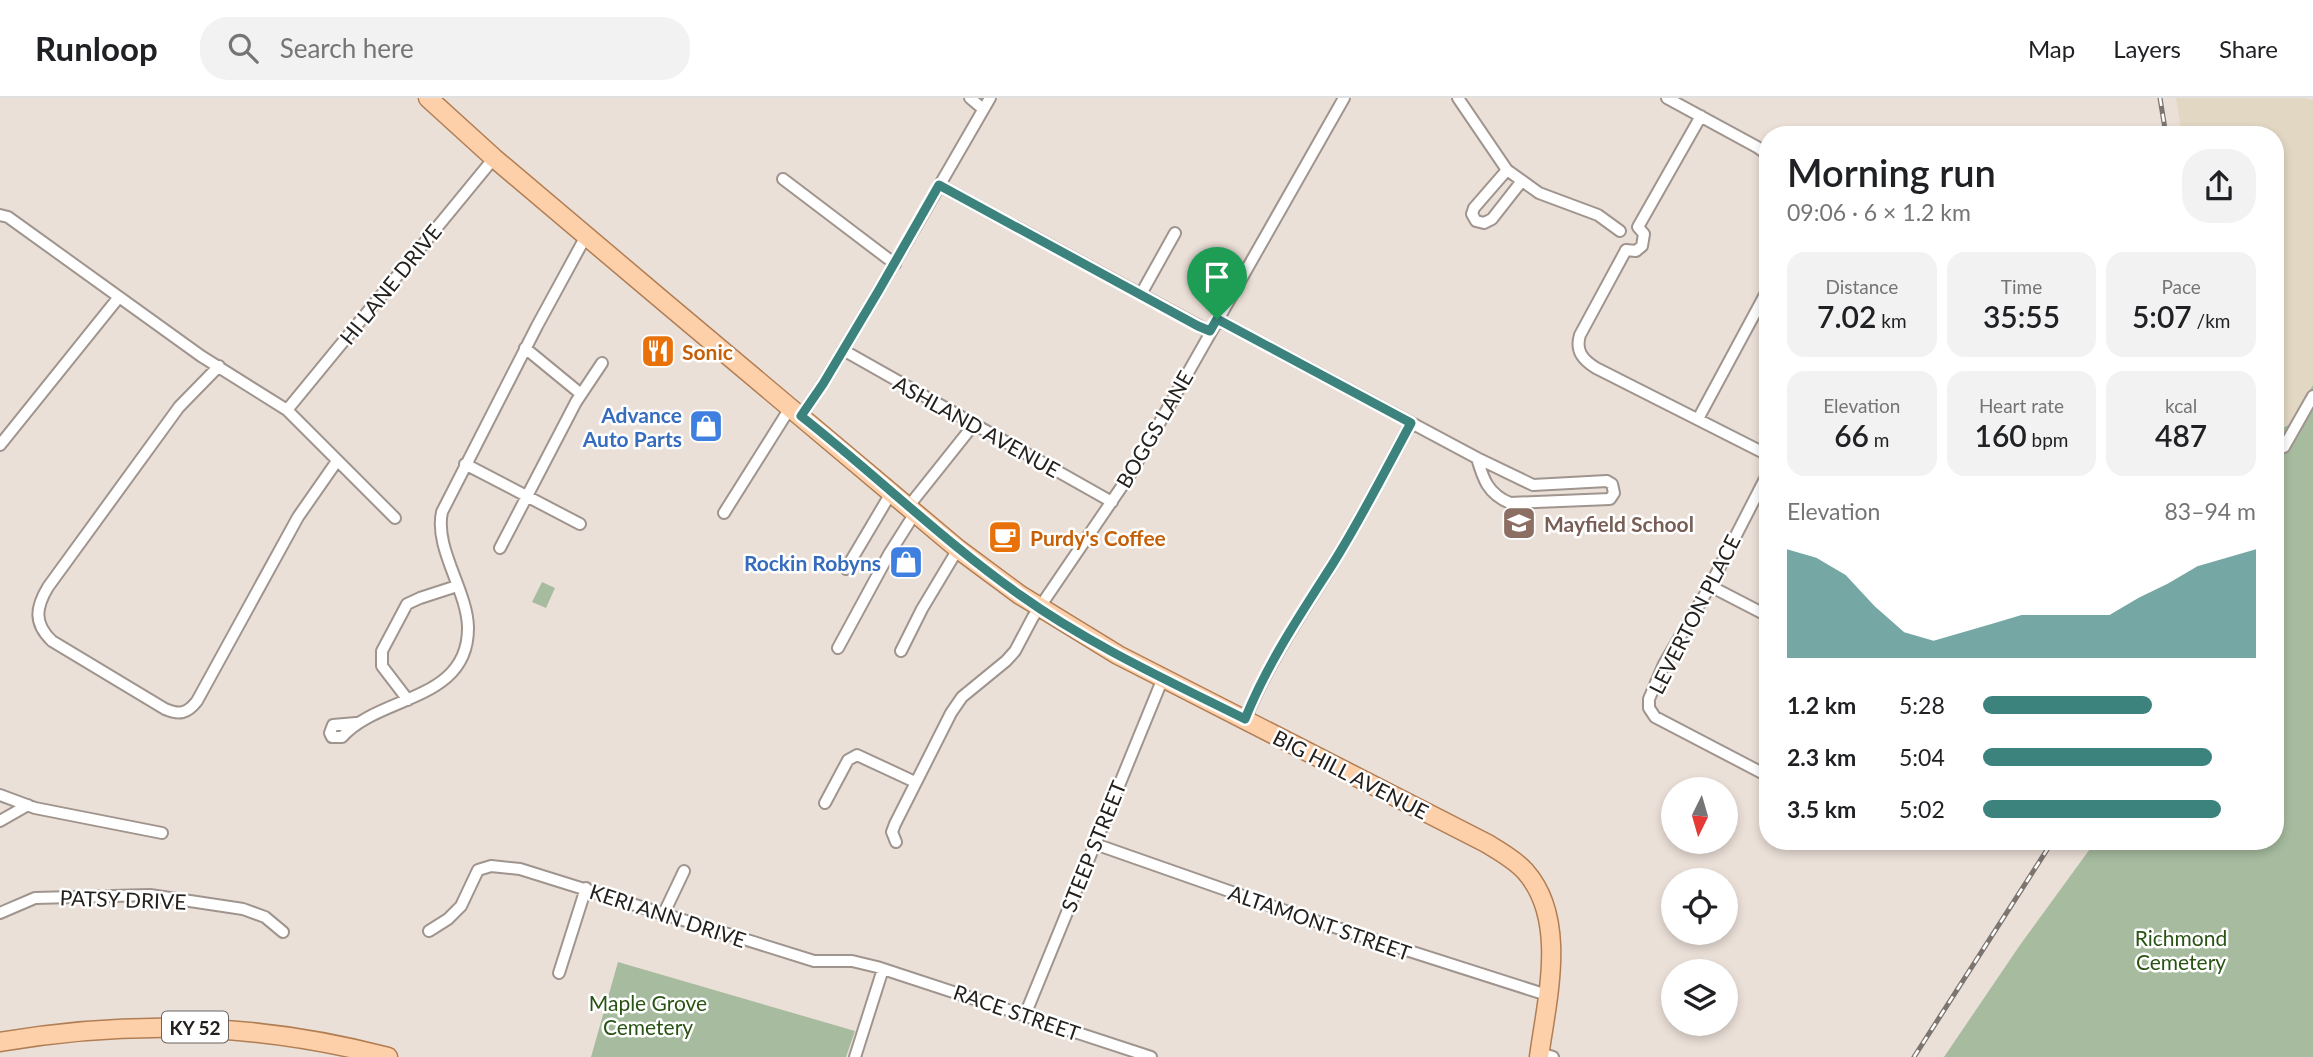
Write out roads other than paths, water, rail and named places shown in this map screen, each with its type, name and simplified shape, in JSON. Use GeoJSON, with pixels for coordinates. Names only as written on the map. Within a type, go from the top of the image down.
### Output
{"type":"FeatureCollection","features":[{"type":"Feature","properties":{"kind":"main road","name":"BIG HILL AVENUE"},"geometry":{"type":"LineString","coordinates":[[428,98],[494,158],[958,549],[1040,609],[1118,655],[1486,843],[1510,858],[1525,871],[1540,892],[1546,906],[1552,937],[1544,1056]]}},
{"type":"Feature","properties":{"kind":"main road","name":"KY 52"},"geometry":{"type":"LineString","coordinates":[[0,1042],[106,1028],[189,1027],[278,1034],[388,1057]]}},
{"type":"Feature","properties":{"kind":"street"},"geometry":{"type":"LineString","coordinates":[[970,98],[984,109]]}},
{"type":"Feature","properties":{"kind":"street"},"geometry":{"type":"LineString","coordinates":[[724,513],[843,350],[990,98]]}},
{"type":"Feature","properties":{"kind":"street","name":"BOGGS LANE"},"geometry":{"type":"LineString","coordinates":[[896,842],[892,837],[893,828],[958,702],[1010,657],[1066,566],[1137,464],[1344,98]]}},
{"type":"Feature","properties":{"kind":"street"},"geometry":{"type":"LineString","coordinates":[[1458,98],[1507,170],[1539,193],[1598,215],[1620,231]]}},
{"type":"Feature","properties":{"kind":"street"},"geometry":{"type":"LineString","coordinates":[[1467,98],[1473,119]]}},
{"type":"Feature","properties":{"kind":"street"},"geometry":{"type":"LineString","coordinates":[[1667,98],[1759,148]]}},
{"type":"Feature","properties":{"kind":"street"},"geometry":{"type":"LineString","coordinates":[[1638,227],[1701,116]]}},
{"type":"Feature","properties":{"kind":"street","name":"HI LANE DRIVE"},"geometry":{"type":"LineString","coordinates":[[287,410],[494,158]]}},
{"type":"Feature","properties":{"kind":"street"},"geometry":{"type":"LineString","coordinates":[[1507,170],[1474,208],[1472,214],[1476,221],[1484,223],[1492,219],[1521,181]]}},
{"type":"Feature","properties":{"kind":"street"},"geometry":{"type":"LineString","coordinates":[[783,179],[895,264]]}},
{"type":"Feature","properties":{"kind":"street"},"geometry":{"type":"LineString","coordinates":[[939,185],[1210,331]]}},
{"type":"Feature","properties":{"kind":"street"},"geometry":{"type":"LineString","coordinates":[[0,215],[8,217],[119,297],[287,410],[395,518]]}},
{"type":"Feature","properties":{"kind":"street"},"geometry":{"type":"LineString","coordinates":[[1628,226],[1638,227],[1644,234],[1642,246],[1636,251],[1626,250],[1620,243],[1620,231],[1628,226]]}},
{"type":"Feature","properties":{"kind":"street"},"geometry":{"type":"LineString","coordinates":[[1140,294],[1175,233]]}},
{"type":"Feature","properties":{"kind":"street"},"geometry":{"type":"LineString","coordinates":[[356,723],[438,685],[454,669],[464,649],[467,620],[440,521],[465,464],[586,236]]}},
{"type":"Feature","properties":{"kind":"street"},"geometry":{"type":"LineString","coordinates":[[1626,250],[1580,335],[1577,343],[1583,360],[1759,450]]}},
{"type":"Feature","properties":{"kind":"street"},"geometry":{"type":"LineString","coordinates":[[0,445],[119,297]]}},
{"type":"Feature","properties":{"kind":"street"},"geometry":{"type":"LineString","coordinates":[[1698,419],[1759,306]]}},
{"type":"Feature","properties":{"kind":"street"},"geometry":{"type":"LineString","coordinates":[[1217,319],[1477,458],[1533,485],[1607,481],[1612,484],[1614,492],[1610,499],[1510,503],[1498,497],[1485,484],[1477,458]]}},
{"type":"Feature","properties":{"kind":"street"},"geometry":{"type":"LineString","coordinates":[[525,348],[581,394]]}},
{"type":"Feature","properties":{"kind":"street","name":"ASHLAND AVENUE"},"geometry":{"type":"LineString","coordinates":[[843,350],[1112,502]]}},
{"type":"Feature","properties":{"kind":"street"},"geometry":{"type":"LineString","coordinates":[[500,548],[581,394],[602,363]]}},
{"type":"Feature","properties":{"kind":"street"},"geometry":{"type":"LineString","coordinates":[[219,366],[179,407],[48,587],[38,604],[40,621],[52,641],[165,709],[176,713],[187,712],[197,701],[299,517],[337,461]]}},
{"type":"Feature","properties":{"kind":"street"},"geometry":{"type":"LineString","coordinates":[[2284,447],[2313,396]]}},
{"type":"Feature","properties":{"kind":"street"},"geometry":{"type":"LineString","coordinates":[[838,648],[912,510],[975,423]]}},
{"type":"Feature","properties":{"kind":"street"},"geometry":{"type":"LineString","coordinates":[[1245,719],[1267,671],[1336,558],[1411,423]]}},
{"type":"Feature","properties":{"kind":"street"},"geometry":{"type":"LineString","coordinates":[[465,464],[580,524]]}},
{"type":"Feature","properties":{"kind":"street","name":"LEVERTON PLACE"},"geometry":{"type":"LineString","coordinates":[[1759,491],[1710,586],[1664,664],[1649,699],[1649,708],[1655,717],[1759,771]]}},
{"type":"Feature","properties":{"kind":"street"},"geometry":{"type":"LineString","coordinates":[[846,569],[891,493]]}},
{"type":"Feature","properties":{"kind":"street"},"geometry":{"type":"LineString","coordinates":[[901,650],[958,549]]}},
{"type":"Feature","properties":{"kind":"street"},"geometry":{"type":"LineString","coordinates":[[408,700],[382,666],[382,651],[407,604],[457,586]]}},
{"type":"Feature","properties":{"kind":"street"},"geometry":{"type":"LineString","coordinates":[[1710,586],[1759,611]]}},
{"type":"Feature","properties":{"kind":"street","name":"STEEP STREET"},"geometry":{"type":"LineString","coordinates":[[1025,1016],[1163,678]]}},
{"type":"Feature","properties":{"kind":"street"},"geometry":{"type":"LineString","coordinates":[[825,803],[848,760],[857,755],[865,756],[915,782]]}},
{"type":"Feature","properties":{"kind":"street"},"geometry":{"type":"LineString","coordinates":[[0,795],[28,806],[163,833]]}},
{"type":"Feature","properties":{"kind":"street"},"geometry":{"type":"LineString","coordinates":[[0,821],[28,806]]}},
{"type":"Feature","properties":{"kind":"street","name":"ALTAMONT STREET"},"geometry":{"type":"LineString","coordinates":[[1095,844],[1303,917],[1547,995]]}},
{"type":"Feature","properties":{"kind":"street","name":"KERI ANN DRIVE"},"geometry":{"type":"LineString","coordinates":[[429,932],[455,913],[478,870],[491,866],[531,871],[814,961],[852,961],[883,969]]}},
{"type":"Feature","properties":{"kind":"street"},"geometry":{"type":"LineString","coordinates":[[664,914],[684,871]]}},
{"type":"Feature","properties":{"kind":"street"},"geometry":{"type":"LineString","coordinates":[[559,973],[586,888]]}},
{"type":"Feature","properties":{"kind":"street","name":"PATSY DRIVE"},"geometry":{"type":"LineString","coordinates":[[0,913],[24,901],[46,897],[150,895],[243,909],[265,917],[283,932]]}},
{"type":"Feature","properties":{"kind":"street"},"geometry":{"type":"LineString","coordinates":[[855,1057],[883,969]]}},
{"type":"Feature","properties":{"kind":"street","name":"RACE STREET"},"geometry":{"type":"LineString","coordinates":[[883,969],[1151,1057]]}},
{"type":"Feature","properties":{"kind":"railway"},"geometry":{"type":"LineString","coordinates":[[2160,98],[2165,126]]}},
{"type":"Feature","properties":{"kind":"railway"},"geometry":{"type":"LineString","coordinates":[[1914,1057],[2047,850]]}},
{"type":"Feature","properties":{"kind":"place","name":"Sonic"},"geometry":{"type":"Point","coordinates":[658,351]}},
{"type":"Feature","properties":{"kind":"place","name":"Advance Auto Parts"},"geometry":{"type":"Point","coordinates":[706,426]}},
{"type":"Feature","properties":{"kind":"place","name":"Mayfield School"},"geometry":{"type":"Point","coordinates":[1519,523]}},
{"type":"Feature","properties":{"kind":"place","name":"Purdy's Coffee"},"geometry":{"type":"Point","coordinates":[1005,537]}},
{"type":"Feature","properties":{"kind":"place","name":"Rockin Robyns"},"geometry":{"type":"Point","coordinates":[906,562]}},
{"type":"Feature","properties":{"kind":"park label","name":"Richmond Cemetery"},"geometry":{"type":"Point","coordinates":[2181,949]}},
{"type":"Feature","properties":{"kind":"park label","name":"Maple Grove Cemetery"},"geometry":{"type":"Point","coordinates":[648,1014]}}]}
